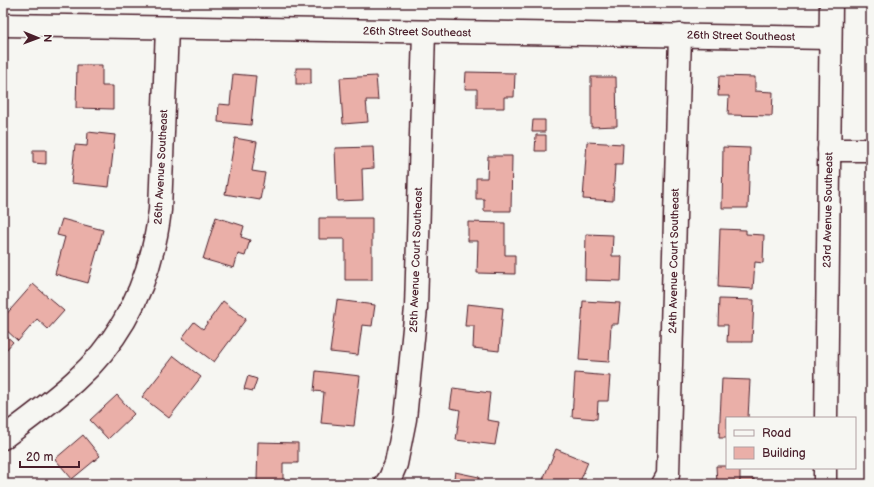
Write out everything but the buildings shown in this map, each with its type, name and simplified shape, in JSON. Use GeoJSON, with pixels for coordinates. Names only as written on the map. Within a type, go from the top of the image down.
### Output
{"type":"FeatureCollection","features":[{"type":"Feature","properties":{"kind":"street","name":"23rd Avenue Southeast"},"geometry":{"type":"LineString","coordinates":[[826,417],[831,3]]}},
{"type":"Feature","properties":{"kind":"street","name":"26th Street Southeast"},"geometry":{"type":"LineString","coordinates":[[3,25],[830,38]]}},
{"type":"Feature","properties":{"kind":"street","name":"26th Avenue Southeast"},"geometry":{"type":"LineString","coordinates":[[3,438],[74,382],[104,350],[129,314],[146,274],[156,239],[160,210],[167,28]]}},
{"type":"Feature","properties":{"kind":"street","name":"25th Avenue Court Southeast"},"geometry":{"type":"LineString","coordinates":[[386,484],[396,464],[405,419],[416,308],[424,32]]}},
{"type":"Feature","properties":{"kind":"street","name":"24th Avenue Court Southeast"},"geometry":{"type":"LineString","coordinates":[[663,484],[668,476],[680,35]]}},
{"type":"Feature","properties":{"kind":"street"},"geometry":{"type":"LineString","coordinates":[[829,150],[871,150]]}},
{"type":"Feature","properties":{"kind":"street"},"geometry":{"type":"LineString","coordinates":[[825,469],[825,484]]}}]}
